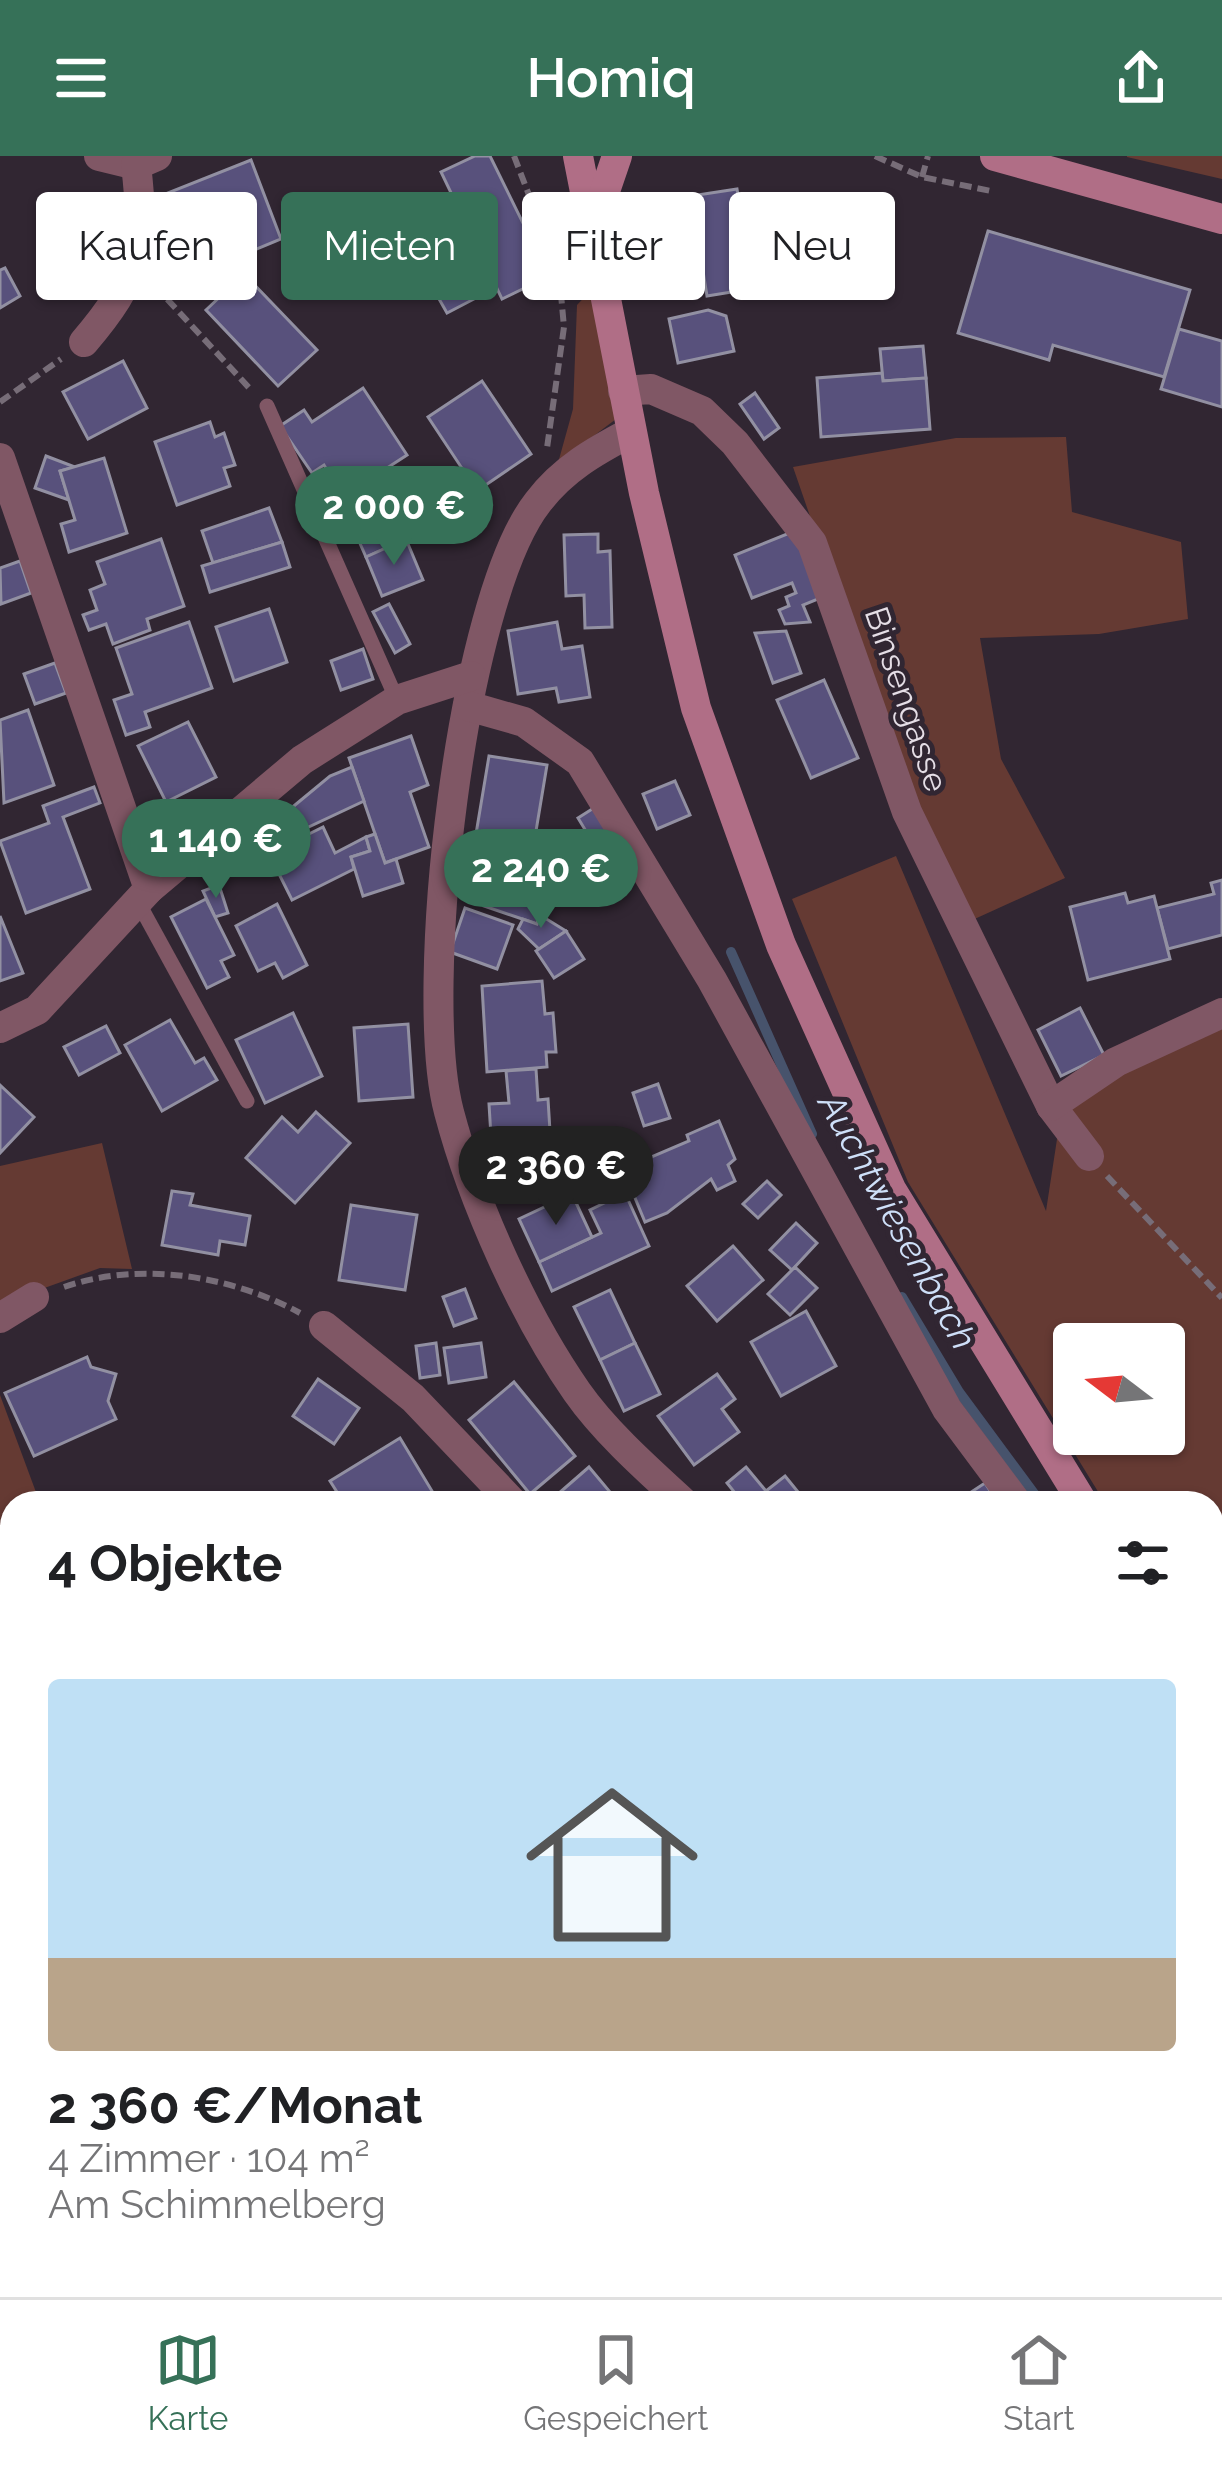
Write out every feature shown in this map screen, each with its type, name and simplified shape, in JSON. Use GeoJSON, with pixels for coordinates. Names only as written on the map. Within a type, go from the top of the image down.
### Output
{"type":"FeatureCollection","features":[{"type":"Feature","properties":{"kind":"street"},"geometry":{"type":"LineString","coordinates":[[99,156],[147,160],[145,192]]}},
{"type":"Feature","properties":{"kind":"street"},"geometry":{"type":"LineString","coordinates":[[578,156],[585,192]]}},
{"type":"Feature","properties":{"kind":"street"},"geometry":{"type":"LineString","coordinates":[[604,192],[617,156]]}},
{"type":"Feature","properties":{"kind":"street"},"geometry":{"type":"LineString","coordinates":[[995,156],[1222,219]]}},
{"type":"Feature","properties":{"kind":"street"},"geometry":{"type":"LineString","coordinates":[[84,342],[117,300]]}},
{"type":"Feature","properties":{"kind":"street"},"geometry":{"type":"LineString","coordinates":[[606,300],[631,432],[696,708],[781,945],[891,1189],[1076,1491]]}},
{"type":"Feature","properties":{"kind":"street","name":"Binsengasse"},"geometry":{"type":"LineString","coordinates":[[623,391],[651,389],[702,411],[736,443],[812,543],[907,812],[1051,1106],[1089,1156]]}},
{"type":"Feature","properties":{"kind":"street"},"geometry":{"type":"LineString","coordinates":[[631,432],[580,458],[537,503],[520,532],[469,691],[438,967],[448,1109],[478,1197],[550,1349],[580,1396],[660,1491]]}},
{"type":"Feature","properties":{"kind":"street"},"geometry":{"type":"LineString","coordinates":[[0,458],[143,896]]}},
{"type":"Feature","properties":{"kind":"street"},"geometry":{"type":"LineString","coordinates":[[0,1028],[37,1010],[143,896],[302,760],[397,700],[469,691],[580,762],[712,980],[947,1409],[1007,1491]]}},
{"type":"Feature","properties":{"kind":"street"},"geometry":{"type":"LineString","coordinates":[[1051,1106],[1115,1062],[1222,1013]]}},
{"type":"Feature","properties":{"kind":"street"},"geometry":{"type":"LineString","coordinates":[[0,1318],[34,1297]]}},
{"type":"Feature","properties":{"kind":"street"},"geometry":{"type":"LineString","coordinates":[[324,1326],[413,1397],[503,1491]]}},
{"type":"Feature","properties":{"kind":"lane"},"geometry":{"type":"LineString","coordinates":[[267,406],[397,700]]}},
{"type":"Feature","properties":{"kind":"lane"},"geometry":{"type":"LineString","coordinates":[[143,896],[247,1101]]}},
{"type":"Feature","properties":{"kind":"path"},"geometry":{"type":"LineString","coordinates":[[514,156],[559,273],[564,327],[537,503]]}},
{"type":"Feature","properties":{"kind":"path"},"geometry":{"type":"LineString","coordinates":[[875,156],[922,177],[928,156]]}},
{"type":"Feature","properties":{"kind":"path"},"geometry":{"type":"LineString","coordinates":[[169,300],[267,406]]}},
{"type":"Feature","properties":{"kind":"path"},"geometry":{"type":"LineString","coordinates":[[0,402],[84,342]]}},
{"type":"Feature","properties":{"kind":"path"},"geometry":{"type":"LineString","coordinates":[[1089,1156],[1222,1298]]}},
{"type":"Feature","properties":{"kind":"path"},"geometry":{"type":"LineString","coordinates":[[34,1297],[102,1274],[161,1275],[230,1284],[275,1299],[324,1326]]}},
{"type":"Feature","properties":{"kind":"shaded area"},"geometry":{"type":"Polygon","coordinates":[[[1127,156],[1222,156],[1222,179],[1127,157],[1127,156]]]}},
{"type":"Feature","properties":{"kind":"shaded area"},"geometry":{"type":"Polygon","coordinates":[[[582,300],[599,300],[620,416],[558,463],[573,409],[577,305],[582,300]]]}},
{"type":"Feature","properties":{"kind":"shaded area"},"geometry":{"type":"Polygon","coordinates":[[[1066,437],[1072,512],[1181,542],[1188,619],[1099,634],[980,638],[1001,759],[1065,878],[968,922],[909,803],[793,467],[956,438],[1066,437]]]}},
{"type":"Feature","properties":{"kind":"shaded area"},"geometry":{"type":"Polygon","coordinates":[[[896,856],[1046,1211],[1063,1100],[1222,1020],[1222,1491],[1098,1491],[1076,1455],[1185,1455],[1185,1323],[1053,1323],[1053,1418],[908,1182],[792,899],[896,856]]]}},
{"type":"Feature","properties":{"kind":"shaded area"},"geometry":{"type":"Polygon","coordinates":[[[102,1143],[132,1269],[100,1268],[0,1304],[0,1166],[102,1143]]]}},
{"type":"Feature","properties":{"kind":"shaded area"},"geometry":{"type":"Polygon","coordinates":[[[0,1395],[36,1491],[0,1491],[0,1395]]]}},
{"type":"Feature","properties":{"kind":"building"},"geometry":{"type":"Polygon","coordinates":[[[475,156],[490,156],[522,221],[522,289],[502,299],[498,291],[498,192],[451,192],[441,172],[475,156]]]}},
{"type":"Feature","properties":{"kind":"building"},"geometry":{"type":"Polygon","coordinates":[[[251,160],[281,239],[257,249],[257,192],[170,192],[251,160]]]}},
{"type":"Feature","properties":{"kind":"building"},"geometry":{"type":"Polygon","coordinates":[[[737,189],[737,192],[729,192],[729,292],[707,296],[705,284],[705,194],[737,189]]]}},
{"type":"Feature","properties":{"kind":"building"},"geometry":{"type":"Polygon","coordinates":[[[988,231],[1190,290],[1164,377],[1053,345],[1049,360],[958,333],[988,231]]]}},
{"type":"Feature","properties":{"kind":"building"},"geometry":{"type":"Polygon","coordinates":[[[5,268],[20,296],[0,308],[0,270],[5,268]]]}},
{"type":"Feature","properties":{"kind":"building"},"geometry":{"type":"Polygon","coordinates":[[[257,288],[317,350],[278,386],[206,310],[217,300],[257,300],[257,288]]]}},
{"type":"Feature","properties":{"kind":"building"},"geometry":{"type":"Polygon","coordinates":[[[440,300],[472,300],[447,313],[440,300]]]}},
{"type":"Feature","properties":{"kind":"building"},"geometry":{"type":"Polygon","coordinates":[[[708,310],[726,316],[734,351],[678,363],[669,319],[708,310]]]}},
{"type":"Feature","properties":{"kind":"building"},"geometry":{"type":"Polygon","coordinates":[[[1179,329],[1222,341],[1222,407],[1161,389],[1179,329]]]}},
{"type":"Feature","properties":{"kind":"building"},"geometry":{"type":"Polygon","coordinates":[[[923,346],[926,378],[883,381],[880,349],[923,346]]]}},
{"type":"Feature","properties":{"kind":"building"},"geometry":{"type":"Polygon","coordinates":[[[123,361],[147,408],[88,439],[63,392],[123,361]]]}},
{"type":"Feature","properties":{"kind":"building"},"geometry":{"type":"Polygon","coordinates":[[[882,373],[883,381],[926,378],[930,429],[821,437],[817,378],[882,373]]]}},
{"type":"Feature","properties":{"kind":"building"},"geometry":{"type":"Polygon","coordinates":[[[482,381],[531,454],[477,491],[428,417],[482,381]]]}},
{"type":"Feature","properties":{"kind":"building"},"geometry":{"type":"Polygon","coordinates":[[[363,388],[407,455],[344,496],[324,465],[312,473],[280,426],[304,410],[312,422],[363,388]]]}},
{"type":"Feature","properties":{"kind":"building"},"geometry":{"type":"Polygon","coordinates":[[[755,393],[779,428],[764,439],[740,404],[755,393]]]}},
{"type":"Feature","properties":{"kind":"building"},"geometry":{"type":"Polygon","coordinates":[[[210,422],[215,437],[224,433],[235,465],[224,468],[230,486],[177,505],[155,442],[210,422]]]}},
{"type":"Feature","properties":{"kind":"building"},"geometry":{"type":"Polygon","coordinates":[[[46,456],[75,467],[60,471],[69,500],[35,488],[46,456]]]}},
{"type":"Feature","properties":{"kind":"building"},"geometry":{"type":"Polygon","coordinates":[[[104,458],[127,533],[69,552],[61,524],[75,520],[60,471],[104,458]]]}},
{"type":"Feature","properties":{"kind":"building"},"geometry":{"type":"Polygon","coordinates":[[[391,505],[406,539],[366,557],[351,523],[391,505]]]}},
{"type":"Feature","properties":{"kind":"building"},"geometry":{"type":"Polygon","coordinates":[[[269,508],[282,542],[213,563],[202,531],[269,508]]]}},
{"type":"Feature","properties":{"kind":"building"},"geometry":{"type":"Polygon","coordinates":[[[797,530],[823,597],[803,605],[810,622],[785,624],[779,610],[789,606],[786,597],[796,593],[792,583],[752,598],[735,555],[797,530]]]}},
{"type":"Feature","properties":{"kind":"building"},"geometry":{"type":"Polygon","coordinates":[[[598,534],[598,552],[610,551],[612,627],[585,628],[584,595],[566,596],[564,535],[598,534]]]}},
{"type":"Feature","properties":{"kind":"building"},"geometry":{"type":"Polygon","coordinates":[[[161,539],[184,606],[147,619],[150,630],[113,644],[106,624],[89,630],[83,615],[97,610],[90,590],[105,584],[97,562],[161,539]]]}},
{"type":"Feature","properties":{"kind":"building"},"geometry":{"type":"Polygon","coordinates":[[[406,539],[423,580],[382,596],[366,557],[406,539]]]}},
{"type":"Feature","properties":{"kind":"building"},"geometry":{"type":"Polygon","coordinates":[[[282,542],[290,567],[210,592],[202,566],[282,542]]]}},
{"type":"Feature","properties":{"kind":"building"},"geometry":{"type":"Polygon","coordinates":[[[20,561],[31,593],[1,604],[0,568],[20,561]]]}},
{"type":"Feature","properties":{"kind":"building"},"geometry":{"type":"Polygon","coordinates":[[[389,604],[410,644],[395,653],[373,612],[389,604]]]}},
{"type":"Feature","properties":{"kind":"building"},"geometry":{"type":"Polygon","coordinates":[[[269,609],[287,662],[234,681],[216,627],[269,609]]]}},
{"type":"Feature","properties":{"kind":"building"},"geometry":{"type":"Polygon","coordinates":[[[189,622],[212,688],[145,712],[150,727],[126,735],[114,700],[132,694],[116,648],[189,622]]]}},
{"type":"Feature","properties":{"kind":"building"},"geometry":{"type":"Polygon","coordinates":[[[557,622],[562,649],[582,646],[590,697],[559,702],[556,688],[518,694],[508,631],[557,622]]]}},
{"type":"Feature","properties":{"kind":"building"},"geometry":{"type":"Polygon","coordinates":[[[786,631],[801,673],[773,683],[755,633],[786,631]]]}},
{"type":"Feature","properties":{"kind":"building"},"geometry":{"type":"Polygon","coordinates":[[[363,649],[373,679],[341,690],[331,661],[363,649]]]}},
{"type":"Feature","properties":{"kind":"building"},"geometry":{"type":"Polygon","coordinates":[[[55,663],[66,693],[35,704],[24,674],[55,663]]]}},
{"type":"Feature","properties":{"kind":"building"},"geometry":{"type":"Polygon","coordinates":[[[824,680],[858,758],[811,778],[777,700],[824,680]]]}},
{"type":"Feature","properties":{"kind":"building"},"geometry":{"type":"Polygon","coordinates":[[[28,710],[54,785],[4,803],[0,720],[28,710]]]}},
{"type":"Feature","properties":{"kind":"building"},"geometry":{"type":"Polygon","coordinates":[[[188,722],[216,777],[166,802],[138,746],[188,722]]]}},
{"type":"Feature","properties":{"kind":"building"},"geometry":{"type":"Polygon","coordinates":[[[411,736],[428,785],[410,792],[429,847],[385,863],[349,758],[411,736]]]}},
{"type":"Feature","properties":{"kind":"building"},"geometry":{"type":"Polygon","coordinates":[[[489,756],[547,765],[533,849],[475,840],[489,756]]]}},
{"type":"Feature","properties":{"kind":"building"},"geometry":{"type":"Polygon","coordinates":[[[352,767],[364,801],[300,831],[289,810],[330,776],[352,767]]]}},
{"type":"Feature","properties":{"kind":"building"},"geometry":{"type":"Polygon","coordinates":[[[675,781],[690,815],[657,829],[643,794],[675,781]]]}},
{"type":"Feature","properties":{"kind":"building"},"geometry":{"type":"Polygon","coordinates":[[[94,787],[100,803],[63,817],[90,889],[26,913],[0,841],[49,823],[43,806],[94,787]]]}},
{"type":"Feature","properties":{"kind":"building"},"geometry":{"type":"Polygon","coordinates":[[[600,804],[617,832],[595,846],[578,818],[600,804]]]}},
{"type":"Feature","properties":{"kind":"building"},"geometry":{"type":"Polygon","coordinates":[[[323,827],[335,853],[366,837],[370,851],[351,857],[354,869],[292,900],[269,854],[323,827]]]}},
{"type":"Feature","properties":{"kind":"building"},"geometry":{"type":"Polygon","coordinates":[[[375,834],[385,863],[396,859],[403,883],[363,896],[351,857],[370,851],[366,837],[375,834]]]}},
{"type":"Feature","properties":{"kind":"building"},"geometry":{"type":"Polygon","coordinates":[[[499,857],[554,874],[537,924],[484,906],[499,857]]]}},
{"type":"Feature","properties":{"kind":"building"},"geometry":{"type":"Polygon","coordinates":[[[1222,880],[1222,935],[1168,949],[1157,908],[1214,894],[1211,883],[1222,880]]]}},
{"type":"Feature","properties":{"kind":"building"},"geometry":{"type":"Polygon","coordinates":[[[219,885],[228,913],[215,917],[203,891],[219,885]]]}},
{"type":"Feature","properties":{"kind":"building"},"geometry":{"type":"Polygon","coordinates":[[[1125,893],[1128,903],[1154,896],[1170,959],[1088,980],[1070,907],[1125,893]]]}},
{"type":"Feature","properties":{"kind":"building"},"geometry":{"type":"Polygon","coordinates":[[[206,899],[234,955],[221,961],[229,977],[207,988],[171,917],[206,899]]]}},
{"type":"Feature","properties":{"kind":"building"},"geometry":{"type":"Polygon","coordinates":[[[277,904],[307,965],[283,978],[275,963],[258,971],[236,926],[277,904]]]}},
{"type":"Feature","properties":{"kind":"building"},"geometry":{"type":"Polygon","coordinates":[[[465,908],[513,925],[497,969],[450,952],[465,908]]]}},
{"type":"Feature","properties":{"kind":"building"},"geometry":{"type":"Polygon","coordinates":[[[540,915],[566,931],[539,949],[518,929],[523,919],[537,924],[540,915]]]}},
{"type":"Feature","properties":{"kind":"building"},"geometry":{"type":"Polygon","coordinates":[[[0,916],[23,973],[0,981],[0,916]]]}},
{"type":"Feature","properties":{"kind":"building"},"geometry":{"type":"Polygon","coordinates":[[[566,931],[584,959],[554,978],[536,951],[566,931]]]}},
{"type":"Feature","properties":{"kind":"building"},"geometry":{"type":"Polygon","coordinates":[[[542,981],[545,1014],[553,1013],[556,1052],[546,1052],[547,1067],[487,1072],[482,986],[542,981]]]}},
{"type":"Feature","properties":{"kind":"building"},"geometry":{"type":"Polygon","coordinates":[[[1080,1008],[1104,1055],[1061,1076],[1038,1030],[1080,1008]]]}},
{"type":"Feature","properties":{"kind":"building"},"geometry":{"type":"Polygon","coordinates":[[[293,1013],[322,1076],[265,1103],[236,1040],[293,1013]]]}},
{"type":"Feature","properties":{"kind":"building"},"geometry":{"type":"Polygon","coordinates":[[[170,1020],[195,1063],[204,1058],[217,1080],[162,1111],[125,1045],[170,1020]]]}},
{"type":"Feature","properties":{"kind":"building"},"geometry":{"type":"Polygon","coordinates":[[[408,1024],[413,1097],[359,1101],[354,1028],[408,1024]]]}},
{"type":"Feature","properties":{"kind":"building"},"geometry":{"type":"Polygon","coordinates":[[[106,1026],[120,1053],[79,1075],[64,1047],[106,1026]]]}},
{"type":"Feature","properties":{"kind":"building"},"geometry":{"type":"Polygon","coordinates":[[[536,1069],[538,1100],[548,1099],[552,1164],[493,1169],[489,1104],[509,1103],[506,1071],[536,1069]]]}},
{"type":"Feature","properties":{"kind":"building"},"geometry":{"type":"Polygon","coordinates":[[[658,1084],[670,1118],[644,1126],[633,1093],[658,1084]]]}},
{"type":"Feature","properties":{"kind":"building"},"geometry":{"type":"Polygon","coordinates":[[[0,1085],[34,1117],[0,1153],[0,1085]]]}},
{"type":"Feature","properties":{"kind":"building"},"geometry":{"type":"Polygon","coordinates":[[[316,1112],[350,1143],[295,1203],[246,1158],[282,1117],[298,1132],[316,1112]]]}},
{"type":"Feature","properties":{"kind":"building"},"geometry":{"type":"Polygon","coordinates":[[[719,1121],[735,1159],[728,1165],[735,1181],[717,1190],[711,1179],[667,1213],[645,1222],[623,1169],[689,1141],[687,1135],[719,1121]]]}},
{"type":"Feature","properties":{"kind":"building"},"geometry":{"type":"Polygon","coordinates":[[[767,1181],[781,1195],[758,1218],[743,1204],[767,1181]]]}},
{"type":"Feature","properties":{"kind":"building"},"geometry":{"type":"Polygon","coordinates":[[[172,1191],[193,1194],[190,1205],[250,1216],[245,1245],[220,1241],[218,1255],[162,1245],[172,1191]]]}},
{"type":"Feature","properties":{"kind":"building"},"geometry":{"type":"Polygon","coordinates":[[[625,1193],[649,1246],[552,1291],[539,1262],[601,1233],[590,1210],[625,1193]]]}},
{"type":"Feature","properties":{"kind":"building"},"geometry":{"type":"Polygon","coordinates":[[[572,1194],[592,1237],[539,1262],[519,1219],[572,1194]]]}},
{"type":"Feature","properties":{"kind":"building"},"geometry":{"type":"Polygon","coordinates":[[[351,1205],[417,1215],[405,1290],[339,1280],[351,1205]]]}},
{"type":"Feature","properties":{"kind":"building"},"geometry":{"type":"Polygon","coordinates":[[[796,1223],[817,1243],[792,1270],[770,1250],[796,1223]]]}},
{"type":"Feature","properties":{"kind":"building"},"geometry":{"type":"Polygon","coordinates":[[[733,1246],[763,1280],[717,1321],[687,1286],[733,1246]]]}},
{"type":"Feature","properties":{"kind":"building"},"geometry":{"type":"Polygon","coordinates":[[[795,1267],[817,1288],[790,1315],[768,1294],[795,1267]]]}},
{"type":"Feature","properties":{"kind":"building"},"geometry":{"type":"Polygon","coordinates":[[[465,1289],[476,1318],[454,1326],[443,1297],[465,1289]]]}},
{"type":"Feature","properties":{"kind":"building"},"geometry":{"type":"Polygon","coordinates":[[[610,1290],[635,1343],[600,1360],[574,1307],[610,1290]]]}},
{"type":"Feature","properties":{"kind":"building"},"geometry":{"type":"Polygon","coordinates":[[[806,1311],[836,1366],[781,1396],[751,1342],[806,1311]]]}},
{"type":"Feature","properties":{"kind":"building"},"geometry":{"type":"Polygon","coordinates":[[[436,1343],[440,1375],[420,1378],[416,1346],[436,1343]]]}},
{"type":"Feature","properties":{"kind":"building"},"geometry":{"type":"Polygon","coordinates":[[[481,1343],[486,1377],[449,1383],[444,1348],[481,1343]]]}},
{"type":"Feature","properties":{"kind":"building"},"geometry":{"type":"Polygon","coordinates":[[[635,1343],[660,1394],[624,1411],[600,1360],[635,1343]]]}},
{"type":"Feature","properties":{"kind":"building"},"geometry":{"type":"Polygon","coordinates":[[[87,1357],[91,1367],[116,1374],[108,1401],[116,1419],[34,1456],[5,1393],[87,1357]]]}},
{"type":"Feature","properties":{"kind":"building"},"geometry":{"type":"Polygon","coordinates":[[[717,1374],[735,1399],[722,1409],[739,1432],[694,1465],[658,1416],[717,1374]]]}},
{"type":"Feature","properties":{"kind":"building"},"geometry":{"type":"Polygon","coordinates":[[[318,1379],[359,1408],[334,1444],[293,1416],[318,1379]]]}},
{"type":"Feature","properties":{"kind":"building"},"geometry":{"type":"Polygon","coordinates":[[[514,1382],[575,1456],[528,1491],[469,1420],[514,1382]]]}},
{"type":"Feature","properties":{"kind":"building"},"geometry":{"type":"Polygon","coordinates":[[[400,1438],[432,1491],[336,1491],[330,1481],[400,1438]]]}},
{"type":"Feature","properties":{"kind":"building"},"geometry":{"type":"Polygon","coordinates":[[[589,1467],[609,1491],[561,1491],[589,1467]]]}},
{"type":"Feature","properties":{"kind":"building"},"geometry":{"type":"Polygon","coordinates":[[[746,1467],[766,1491],[733,1491],[727,1483],[746,1467]]]}},
{"type":"Feature","properties":{"kind":"building"},"geometry":{"type":"Polygon","coordinates":[[[785,1476],[797,1491],[766,1491],[785,1476]]]}},
{"type":"Feature","properties":{"kind":"waterway","name":"Auchtwiesenbach"},"geometry":{"type":"LineString","coordinates":[[731,952],[812,1134]]}},
{"type":"Feature","properties":{"kind":"waterway","name":"Auchtwiesenbach"},"geometry":{"type":"LineString","coordinates":[[902,1297],[959,1392],[1032,1491]]}}]}
